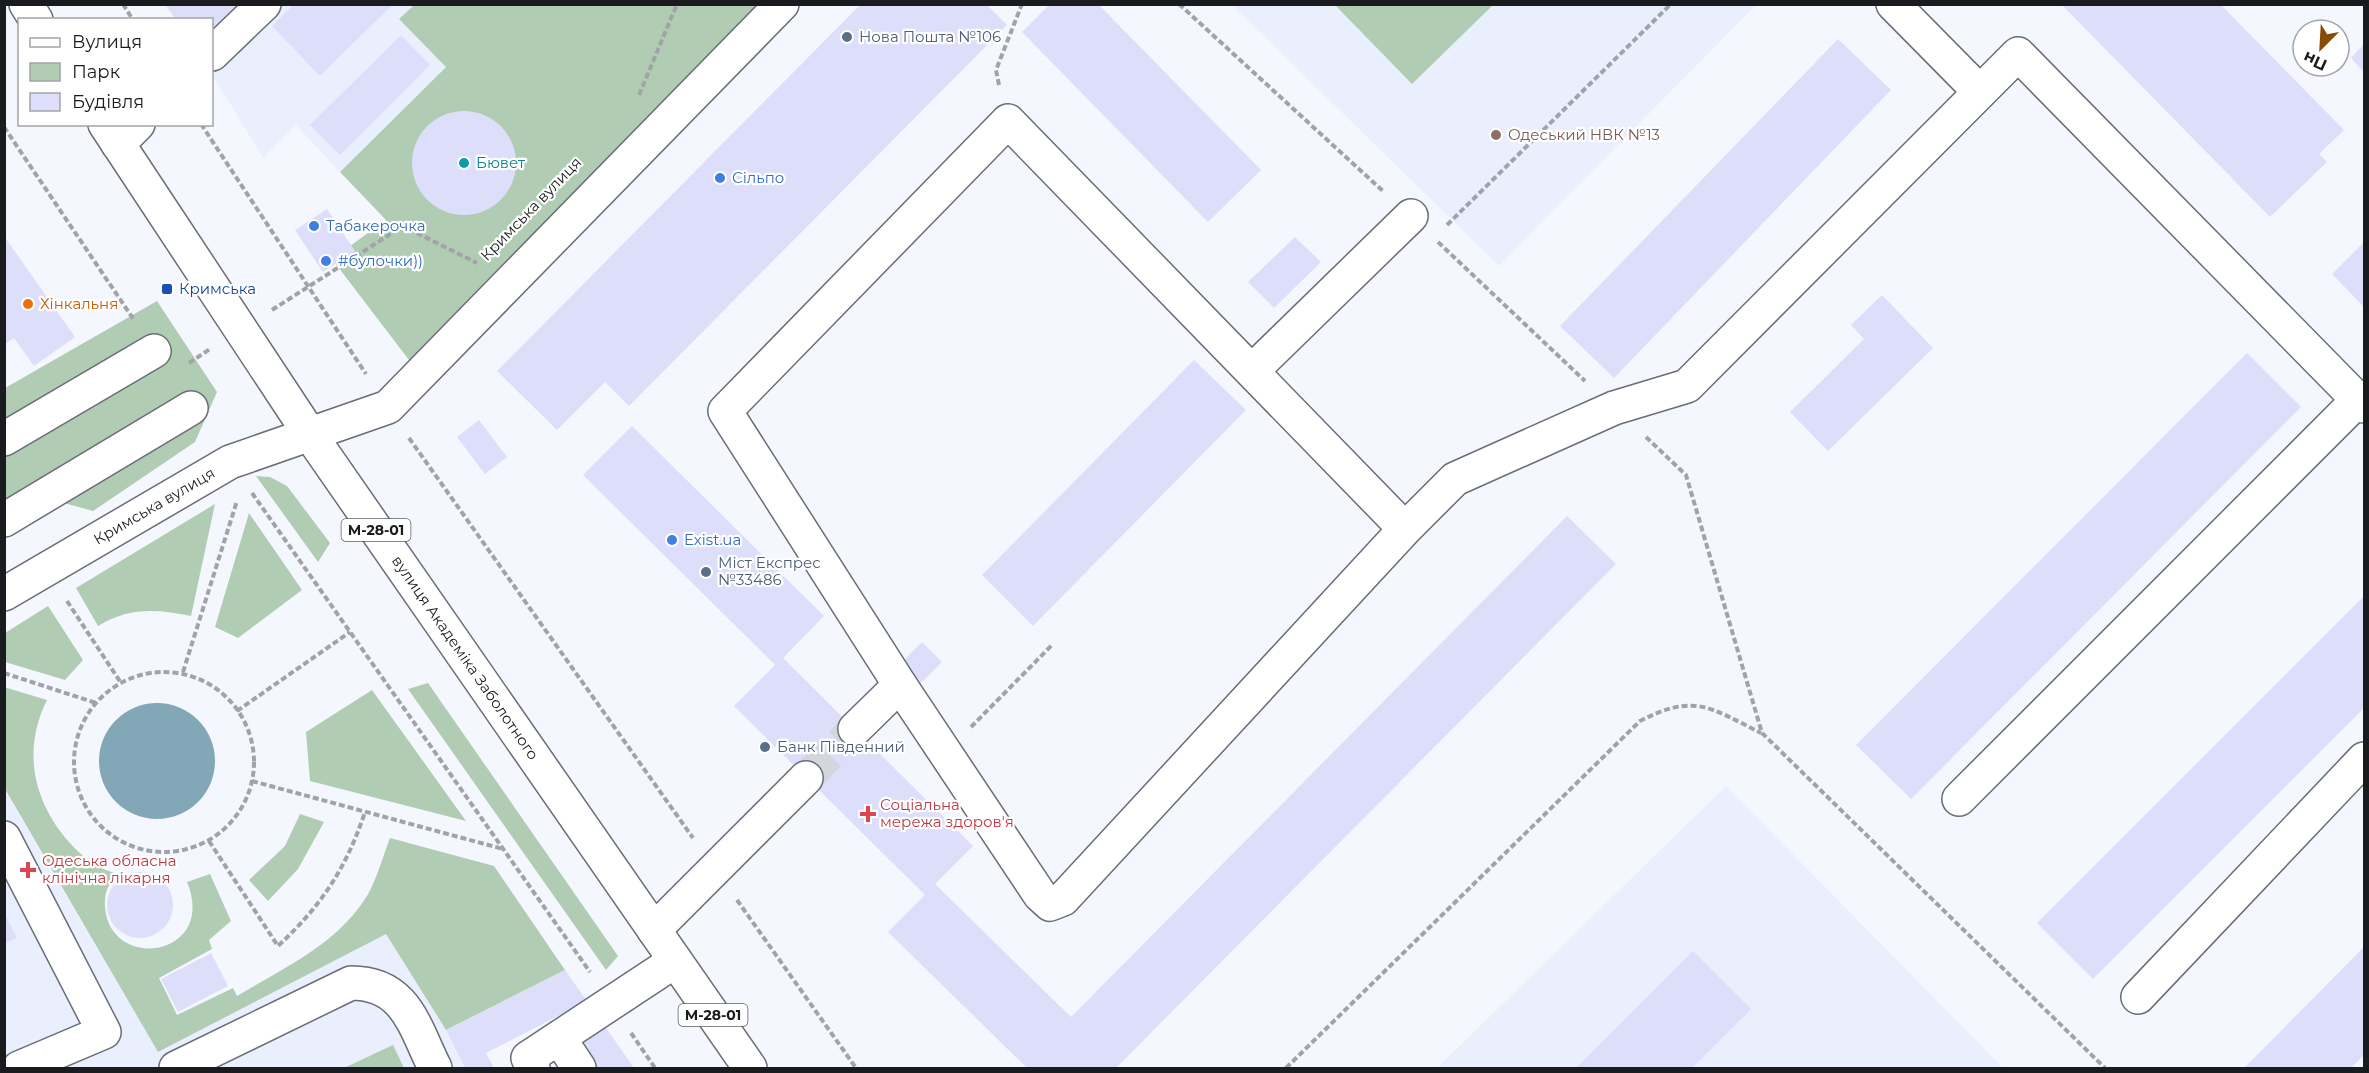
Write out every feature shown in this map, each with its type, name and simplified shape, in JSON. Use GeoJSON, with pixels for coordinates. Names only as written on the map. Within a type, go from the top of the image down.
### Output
{"type":"FeatureCollection","features":[{"type":"Feature","properties":{"kind":"main road"},"geometry":{"type":"LineString","coordinates":[[26,4],[35,18]]}},
{"type":"Feature","properties":{"kind":"main road"},"geometry":{"type":"LineString","coordinates":[[213,53],[264,4]]}},
{"type":"Feature","properties":{"kind":"main road"},"geometry":{"type":"LineString","coordinates":[[388,407],[782,4]]}},
{"type":"Feature","properties":{"kind":"main road"},"geometry":{"type":"LineString","coordinates":[[1893,4],[1979,91]]}},
{"type":"Feature","properties":{"kind":"main road"},"geometry":{"type":"LineString","coordinates":[[1406,528],[1008,121],[725,411],[900,685],[1040,895],[1050,904],[1063,899],[1406,528],[1455,479],[1614,408],[1687,386],[2018,54],[2361,403],[1959,799]]}},
{"type":"Feature","properties":{"kind":"main road","name":"вулиця Академіка Заболотного"},"geometry":{"type":"LineString","coordinates":[[121,131],[241,330],[311,436],[750,1068]]}},
{"type":"Feature","properties":{"kind":"main road"},"geometry":{"type":"LineString","coordinates":[[1252,371],[1422,227]]}},
{"type":"Feature","properties":{"kind":"main road"},"geometry":{"type":"LineString","coordinates":[[4,439],[167,359]]}},
{"type":"Feature","properties":{"kind":"main road","name":"Кримська вулиця"},"geometry":{"type":"LineString","coordinates":[[4,594],[47,569],[237,472],[311,436],[388,407]]}},
{"type":"Feature","properties":{"kind":"main road"},"geometry":{"type":"LineString","coordinates":[[4,520],[192,408]]}},
{"type":"Feature","properties":{"kind":"main road"},"geometry":{"type":"LineString","coordinates":[[855,729],[900,685]]}},
{"type":"Feature","properties":{"kind":"main road"},"geometry":{"type":"LineString","coordinates":[[2138,997],[2364,759]]}},
{"type":"Feature","properties":{"kind":"main road"},"geometry":{"type":"LineString","coordinates":[[654,930],[806,778]]}},
{"type":"Feature","properties":{"kind":"main road"},"geometry":{"type":"LineString","coordinates":[[4,838],[104,1032],[18,1068]]}},
{"type":"Feature","properties":{"kind":"main road"},"geometry":{"type":"LineString","coordinates":[[533,1068],[528,1058],[675,961]]}},
{"type":"Feature","properties":{"kind":"main road"},"geometry":{"type":"LineString","coordinates":[[176,1068],[351,983],[367,983],[383,988],[396,997],[406,1010],[435,1068]]}},
{"type":"Feature","properties":{"kind":"main road"},"geometry":{"type":"LineString","coordinates":[[559,1038],[579,1068]]}},
{"type":"Feature","properties":{"kind":"path"},"geometry":{"type":"LineString","coordinates":[[123,4],[132,18]]}},
{"type":"Feature","properties":{"kind":"path"},"geometry":{"type":"LineString","coordinates":[[636,101],[677,4]]}},
{"type":"Feature","properties":{"kind":"path"},"geometry":{"type":"LineString","coordinates":[[1008,121],[996,70],[1022,4]]}},
{"type":"Feature","properties":{"kind":"path"},"geometry":{"type":"LineString","coordinates":[[1179,4],[1422,227],[1686,475],[1762,733]]}},
{"type":"Feature","properties":{"kind":"path"},"geometry":{"type":"LineString","coordinates":[[1422,227],[1671,4]]}},
{"type":"Feature","properties":{"kind":"path"},"geometry":{"type":"LineString","coordinates":[[202,126],[388,407],[856,1068]]}},
{"type":"Feature","properties":{"kind":"path"},"geometry":{"type":"LineString","coordinates":[[4,127],[167,359]]}},
{"type":"Feature","properties":{"kind":"path","name":"Кримська вулиця"},"geometry":{"type":"LineString","coordinates":[[167,359],[241,330],[403,226],[478,263],[486,255]]}},
{"type":"Feature","properties":{"kind":"path"},"geometry":{"type":"LineString","coordinates":[[237,472],[505,849],[611,1003]]}},
{"type":"Feature","properties":{"kind":"path"},"geometry":{"type":"LineString","coordinates":[[183,672],[237,472]]}},
{"type":"Feature","properties":{"kind":"path"},"geometry":{"type":"LineString","coordinates":[[47,569],[121,683]]}},
{"type":"Feature","properties":{"kind":"path"},"geometry":{"type":"LineString","coordinates":[[237,711],[350,632]]}},
{"type":"Feature","properties":{"kind":"path"},"geometry":{"type":"LineString","coordinates":[[945,753],[1053,644]]}},
{"type":"Feature","properties":{"kind":"path"},"geometry":{"type":"LineString","coordinates":[[163,670],[183,672],[200,678],[237,711],[249,732],[252,748],[252,781],[244,805],[228,825],[208,841],[182,851],[154,852],[128,844],[104,830],[86,808],[76,782],[75,753],[81,727],[96,703],[121,683],[139,673],[163,670]]}},
{"type":"Feature","properties":{"kind":"path"},"geometry":{"type":"LineString","coordinates":[[4,673],[96,703]]}},
{"type":"Feature","properties":{"kind":"path"},"geometry":{"type":"LineString","coordinates":[[1286,1068],[1640,721],[1662,710],[1685,704],[1708,706],[1762,733],[2105,1068]]}},
{"type":"Feature","properties":{"kind":"path"},"geometry":{"type":"LineString","coordinates":[[252,781],[505,849]]}},
{"type":"Feature","properties":{"kind":"path"},"geometry":{"type":"LineString","coordinates":[[208,841],[278,946],[326,896],[342,869],[365,812]]}},
{"type":"Feature","properties":{"kind":"shaded area"},"geometry":{"type":"Polygon","coordinates":[[[252,4],[414,5],[399,19],[446,66],[340,172],[296,125],[263,158],[213,76],[213,42],[252,4]]]}},
{"type":"Feature","properties":{"kind":"shaded area","name":"Одеський НВК №13"},"geometry":{"type":"Polygon","coordinates":[[[1232,5],[1756,5],[1499,266],[1232,5]]]}},
{"type":"Feature","properties":{"kind":"shaded area"},"geometry":{"type":"Polygon","coordinates":[[[1726,786],[2003,1068],[1437,1068],[1726,786]]]}},
{"type":"Feature","properties":{"kind":"shaded area","name":"Одеська обласна клінічна лікарня"},"geometry":{"type":"Polygon","coordinates":[[[4,789],[158,1052],[386,933],[446,1030],[465,1068],[5,1068],[4,789]]]}},
{"type":"Feature","properties":{"kind":"green space"},"geometry":{"type":"Polygon","coordinates":[[[414,5],[773,5],[412,364],[332,259],[386,220],[340,172],[446,67],[399,19],[414,5]]]}},
{"type":"Feature","properties":{"kind":"green space"},"geometry":{"type":"Polygon","coordinates":[[[1335,5],[1493,5],[1412,84],[1335,5]]]}},
{"type":"Feature","properties":{"kind":"green space"},"geometry":{"type":"Polygon","coordinates":[[[157,301],[217,392],[195,442],[93,511],[53,500],[5,529],[5,388],[157,301]]]}},
{"type":"Feature","properties":{"kind":"green space"},"geometry":{"type":"Polygon","coordinates":[[[256,476],[270,477],[287,486],[330,543],[318,562],[256,476]]]}},
{"type":"Feature","properties":{"kind":"green space"},"geometry":{"type":"Polygon","coordinates":[[[215,504],[191,616],[143,611],[121,615],[98,626],[76,588],[215,504]]]}},
{"type":"Feature","properties":{"kind":"green space"},"geometry":{"type":"Polygon","coordinates":[[[249,513],[302,590],[238,638],[215,627],[249,513]]]}},
{"type":"Feature","properties":{"kind":"green space"},"geometry":{"type":"Polygon","coordinates":[[[48,606],[83,660],[65,680],[5,662],[5,633],[48,606]]]}},
{"type":"Feature","properties":{"kind":"green space"},"geometry":{"type":"Polygon","coordinates":[[[428,683],[618,956],[606,970],[408,689],[428,683]]]}},
{"type":"Feature","properties":{"kind":"green space"},"geometry":{"type":"Polygon","coordinates":[[[4,687],[47,700],[39,719],[33,756],[40,792],[47,810],[74,848],[98,866],[119,874],[107,889],[105,907],[111,928],[124,941],[141,948],[160,947],[176,940],[188,927],[193,907],[187,882],[210,874],[231,921],[209,940],[212,949],[159,978],[177,1015],[233,988],[237,996],[322,944],[351,918],[368,895],[390,838],[494,866],[565,970],[446,1030],[386,934],[158,1052],[5,789],[4,687]]]}},
{"type":"Feature","properties":{"kind":"green space"},"geometry":{"type":"Polygon","coordinates":[[[372,690],[466,821],[310,781],[306,732],[372,690]]]}},
{"type":"Feature","properties":{"kind":"green space"},"geometry":{"type":"Polygon","coordinates":[[[300,814],[324,822],[298,869],[268,901],[249,880],[285,846],[300,814]]]}},
{"type":"Feature","properties":{"kind":"green space"},"geometry":{"type":"Polygon","coordinates":[[[393,1045],[404,1068],[344,1068],[393,1045]]]}},
{"type":"Feature","properties":{"kind":"water"},"geometry":{"type":"Polygon","coordinates":[[[157,703],[179,708],[198,720],[210,739],[215,761],[210,783],[198,802],[179,814],[157,819],[135,814],[116,802],[104,783],[99,761],[104,739],[116,720],[135,708],[157,703]]]}},
{"type":"Feature","properties":{"kind":"building"},"geometry":{"type":"Polygon","coordinates":[[[165,4],[252,4],[213,42],[213,18],[175,18],[165,4]]]}},
{"type":"Feature","properties":{"kind":"building"},"geometry":{"type":"Polygon","coordinates":[[[294,4],[393,4],[320,76],[272,26],[294,4]]]}},
{"type":"Feature","properties":{"kind":"building"},"geometry":{"type":"Polygon","coordinates":[[[861,4],[986,4],[1007,25],[629,406],[605,382],[557,430],[497,371],[861,4]]]}},
{"type":"Feature","properties":{"kind":"building"},"geometry":{"type":"Polygon","coordinates":[[[1050,4],[1098,4],[1261,170],[1208,222],[1022,32],[1050,4]]]}},
{"type":"Feature","properties":{"kind":"building"},"geometry":{"type":"Polygon","coordinates":[[[2061,4],[2220,4],[2344,130],[2319,154],[2327,162],[2270,217],[2061,4]]]}},
{"type":"Feature","properties":{"kind":"building"},"geometry":{"type":"Polygon","coordinates":[[[401,35],[430,65],[340,155],[310,125],[401,35]]]}},
{"type":"Feature","properties":{"kind":"building"},"geometry":{"type":"Polygon","coordinates":[[[1838,39],[1891,90],[1614,378],[1560,326],[1838,39]]]}},
{"type":"Feature","properties":{"kind":"building"},"geometry":{"type":"Polygon","coordinates":[[[2364,44],[2364,72],[2351,58],[2364,44]]]}},
{"type":"Feature","properties":{"kind":"building","name":"Бювет"},"geometry":{"type":"Polygon","coordinates":[[[464,111],[484,115],[501,126],[512,143],[516,163],[512,183],[501,200],[484,211],[464,215],[444,211],[427,200],[416,183],[412,163],[416,143],[427,126],[444,115],[464,111]]]}},
{"type":"Feature","properties":{"kind":"building"},"geometry":{"type":"Polygon","coordinates":[[[327,209],[355,251],[323,272],[295,230],[327,209]]]}},
{"type":"Feature","properties":{"kind":"building","name":"Хінкальня"},"geometry":{"type":"Polygon","coordinates":[[[4,236],[75,337],[34,366],[14,338],[4,345],[4,236]]]}},
{"type":"Feature","properties":{"kind":"building"},"geometry":{"type":"Polygon","coordinates":[[[1295,237],[1321,262],[1274,308],[1248,282],[1295,237]]]}},
{"type":"Feature","properties":{"kind":"building"},"geometry":{"type":"Polygon","coordinates":[[[2364,242],[2364,307],[2332,274],[2364,242]]]}},
{"type":"Feature","properties":{"kind":"building"},"geometry":{"type":"Polygon","coordinates":[[[1882,295],[1933,348],[1828,451],[1790,412],[1864,339],[1851,325],[1882,295]]]}},
{"type":"Feature","properties":{"kind":"building"},"geometry":{"type":"Polygon","coordinates":[[[2247,353],[2301,407],[1911,799],[1856,745],[2247,353]]]}},
{"type":"Feature","properties":{"kind":"building"},"geometry":{"type":"Polygon","coordinates":[[[1194,360],[1246,410],[1033,626],[982,575],[1194,360]]]}},
{"type":"Feature","properties":{"kind":"building"},"geometry":{"type":"Polygon","coordinates":[[[479,420],[507,457],[485,474],[457,437],[479,420]]]}},
{"type":"Feature","properties":{"kind":"building"},"geometry":{"type":"Polygon","coordinates":[[[632,426],[824,616],[783,658],[973,846],[935,884],[1071,1017],[1567,516],[1616,564],[1116,1068],[1027,1068],[888,932],[925,895],[734,706],[775,665],[583,475],[632,426]]]}},
{"type":"Feature","properties":{"kind":"building"},"geometry":{"type":"Polygon","coordinates":[[[2364,596],[2364,708],[2093,979],[2037,923],[2364,596]]]}},
{"type":"Feature","properties":{"kind":"building"},"geometry":{"type":"Polygon","coordinates":[[[922,642],[942,662],[920,684],[900,664],[922,642]]]}},
{"type":"Feature","properties":{"kind":"building"},"geometry":{"type":"Polygon","coordinates":[[[140,872],[152,875],[163,882],[170,893],[173,905],[170,917],[163,928],[152,935],[140,938],[128,935],[117,928],[110,917],[107,905],[110,893],[117,882],[128,875],[140,872]]]}},
{"type":"Feature","properties":{"kind":"building"},"geometry":{"type":"Polygon","coordinates":[[[4,912],[17,938],[4,944],[4,912]]]}},
{"type":"Feature","properties":{"kind":"building"},"geometry":{"type":"Polygon","coordinates":[[[2364,947],[2364,1055],[2351,1068],[2244,1068],[2364,947]]]}},
{"type":"Feature","properties":{"kind":"building"},"geometry":{"type":"Polygon","coordinates":[[[1693,951],[1751,1009],[1692,1068],[1576,1068],[1693,951]]]}},
{"type":"Feature","properties":{"kind":"building"},"geometry":{"type":"Polygon","coordinates":[[[211,953],[228,986],[178,1012],[161,979],[211,953]]]}},
{"type":"Feature","properties":{"kind":"building"},"geometry":{"type":"Polygon","coordinates":[[[565,970],[587,1001],[486,1053],[494,1068],[465,1068],[446,1030],[565,970]]]}},
{"type":"Feature","properties":{"kind":"building"},"geometry":{"type":"Polygon","coordinates":[[[604,1025],[634,1068],[586,1068],[570,1044],[604,1025]]]}},
{"type":"Feature","properties":{"kind":"tunnel"},"geometry":{"type":"LineString","coordinates":[[806,778],[855,729]]}},
{"type":"Feature","properties":{"kind":"place","name":"Нова Пошта №106"},"geometry":{"type":"Point","coordinates":[847,37]}},
{"type":"Feature","properties":{"kind":"place","name":"Одеський НВК №13"},"geometry":{"type":"Point","coordinates":[1496,135]}},
{"type":"Feature","properties":{"kind":"place","name":"Бювет"},"geometry":{"type":"Point","coordinates":[464,163]}},
{"type":"Feature","properties":{"kind":"place","name":"Сільпо"},"geometry":{"type":"Point","coordinates":[720,178]}},
{"type":"Feature","properties":{"kind":"place","name":"Табакерочка"},"geometry":{"type":"Point","coordinates":[314,226]}},
{"type":"Feature","properties":{"kind":"place","name":"#булочки))"},"geometry":{"type":"Point","coordinates":[326,261]}},
{"type":"Feature","properties":{"kind":"place","name":"Кримська"},"geometry":{"type":"Point","coordinates":[167,289]}},
{"type":"Feature","properties":{"kind":"place","name":"Хінкальня"},"geometry":{"type":"Point","coordinates":[28,304]}},
{"type":"Feature","properties":{"kind":"place","name":"Exist.ua"},"geometry":{"type":"Point","coordinates":[672,540]}},
{"type":"Feature","properties":{"kind":"place","name":"Міст Експрес №33486"},"geometry":{"type":"Point","coordinates":[706,572]}},
{"type":"Feature","properties":{"kind":"place","name":"Банк Південний"},"geometry":{"type":"Point","coordinates":[765,747]}},
{"type":"Feature","properties":{"kind":"place","name":"Соціальна мережа здоров'я"},"geometry":{"type":"Point","coordinates":[868,814]}},
{"type":"Feature","properties":{"kind":"place","name":"Одеська обласна клінічна лікарня"},"geometry":{"type":"Point","coordinates":[28,870]}}]}
